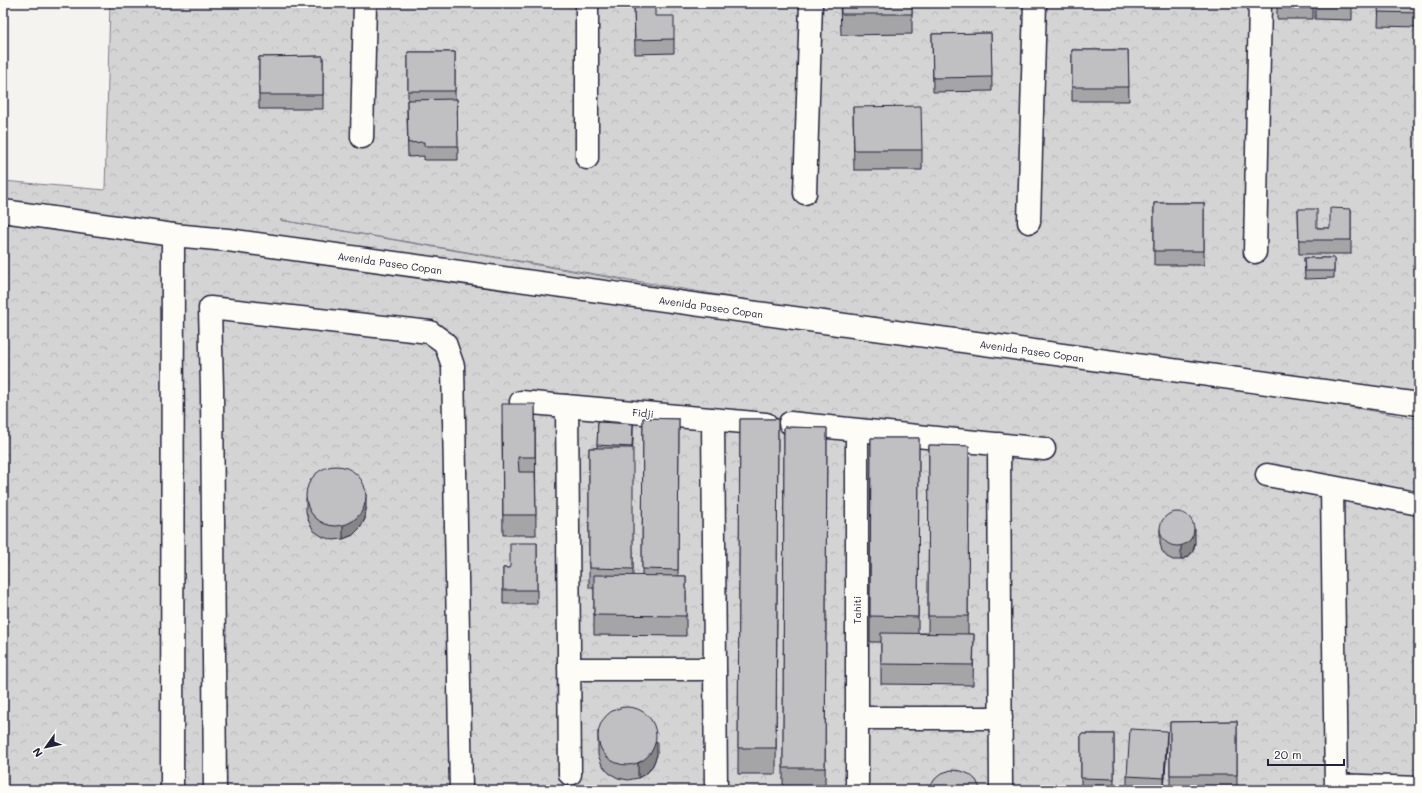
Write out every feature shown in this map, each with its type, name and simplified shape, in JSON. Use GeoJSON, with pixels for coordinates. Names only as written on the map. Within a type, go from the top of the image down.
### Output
{"type":"FeatureCollection","features":[{"type":"Feature","properties":{"kind":"street"},"geometry":{"type":"LineString","coordinates":[[362,138],[365,3]]}},
{"type":"Feature","properties":{"kind":"street"},"geometry":{"type":"LineString","coordinates":[[587,3],[588,158]]}},
{"type":"Feature","properties":{"kind":"street"},"geometry":{"type":"LineString","coordinates":[[805,193],[811,3]]}},
{"type":"Feature","properties":{"kind":"street"},"geometry":{"type":"LineString","coordinates":[[1029,222],[1035,3]]}},
{"type":"Feature","properties":{"kind":"street"},"geometry":{"type":"LineString","coordinates":[[1255,252],[1260,3]]}},
{"type":"Feature","properties":{"kind":"street","name":"Avenida Paseo Copan"},"geometry":{"type":"LineString","coordinates":[[3,211],[1419,404]]}},
{"type":"Feature","properties":{"kind":"street"},"geometry":{"type":"LineString","coordinates":[[172,790],[173,235]]}},
{"type":"Feature","properties":{"kind":"street"},"geometry":{"type":"LineString","coordinates":[[215,790],[210,308],[430,332],[445,342],[453,366],[461,790]]}},
{"type":"Feature","properties":{"kind":"street","name":"Fidji"},"geometry":{"type":"LineString","coordinates":[[521,402],[713,418],[766,424]]}},
{"type":"Feature","properties":{"kind":"street"},"geometry":{"type":"LineString","coordinates":[[567,406],[570,774]]}},
{"type":"Feature","properties":{"kind":"street"},"geometry":{"type":"LineString","coordinates":[[713,418],[716,790]]}},
{"type":"Feature","properties":{"kind":"street"},"geometry":{"type":"LineString","coordinates":[[790,423],[1044,449]]}},
{"type":"Feature","properties":{"kind":"street","name":"Tahiti"},"geometry":{"type":"LineString","coordinates":[[857,431],[857,790]]}},
{"type":"Feature","properties":{"kind":"street"},"geometry":{"type":"LineString","coordinates":[[999,444],[1001,790]]}},
{"type":"Feature","properties":{"kind":"street"},"geometry":{"type":"LineString","coordinates":[[1267,475],[1419,504]]}},
{"type":"Feature","properties":{"kind":"street"},"geometry":{"type":"LineString","coordinates":[[1332,487],[1336,787],[1419,788]]}},
{"type":"Feature","properties":{"kind":"street"},"geometry":{"type":"LineString","coordinates":[[569,669],[715,669]]}},
{"type":"Feature","properties":{"kind":"street"},"geometry":{"type":"LineString","coordinates":[[857,718],[1001,718]]}},
{"type":"Feature","properties":{"kind":"green space"},"geometry":{"type":"Polygon","coordinates":[[[110,3],[1419,3],[1419,415],[280,220],[1419,419],[1419,790],[3,790],[3,181],[105,190],[110,3]]]}},
{"type":"Feature","properties":{"kind":"building"},"geometry":{"type":"Polygon","coordinates":[[[634,3],[655,3],[655,16],[674,16],[674,39],[635,40],[634,3]]]}},
{"type":"Feature","properties":{"kind":"building"},"geometry":{"type":"Polygon","coordinates":[[[841,3],[912,3],[912,14],[841,14],[841,3]]]}},
{"type":"Feature","properties":{"kind":"building"},"geometry":{"type":"Polygon","coordinates":[[[1277,3],[1313,3],[1313,5],[1277,5],[1277,3]]]}},
{"type":"Feature","properties":{"kind":"building"},"geometry":{"type":"Polygon","coordinates":[[[1315,3],[1352,3],[1352,6],[1315,5],[1315,3]]]}},
{"type":"Feature","properties":{"kind":"building"},"geometry":{"type":"Polygon","coordinates":[[[1379,3],[1419,3],[1419,13],[1378,12],[1379,3]]]}},
{"type":"Feature","properties":{"kind":"building"},"geometry":{"type":"Polygon","coordinates":[[[991,33],[992,77],[933,78],[932,34],[991,33]]]}},
{"type":"Feature","properties":{"kind":"building"},"geometry":{"type":"Polygon","coordinates":[[[1072,50],[1128,50],[1129,87],[1072,87],[1072,50]]]}},
{"type":"Feature","properties":{"kind":"building"},"geometry":{"type":"Polygon","coordinates":[[[408,52],[455,52],[455,91],[408,91],[408,52]]]}},
{"type":"Feature","properties":{"kind":"building"},"geometry":{"type":"Polygon","coordinates":[[[323,56],[323,95],[259,95],[259,57],[323,56]]]}},
{"type":"Feature","properties":{"kind":"building"},"geometry":{"type":"Polygon","coordinates":[[[457,99],[458,146],[424,146],[424,142],[408,143],[407,100],[457,99]]]}},
{"type":"Feature","properties":{"kind":"building"},"geometry":{"type":"Polygon","coordinates":[[[921,106],[922,150],[854,150],[853,107],[921,106]]]}},
{"type":"Feature","properties":{"kind":"building"},"geometry":{"type":"Polygon","coordinates":[[[1154,203],[1204,203],[1204,251],[1154,251],[1154,203]]]}},
{"type":"Feature","properties":{"kind":"building"},"geometry":{"type":"Polygon","coordinates":[[[1330,208],[1351,209],[1351,240],[1299,240],[1298,209],[1317,209],[1317,228],[1330,228],[1330,208]]]}},
{"type":"Feature","properties":{"kind":"building"},"geometry":{"type":"Polygon","coordinates":[[[1304,258],[1334,258],[1334,271],[1305,271],[1304,258]]]}},
{"type":"Feature","properties":{"kind":"building"},"geometry":{"type":"Polygon","coordinates":[[[502,404],[535,404],[535,457],[518,457],[519,472],[535,472],[536,515],[503,515],[502,404]]]}},
{"type":"Feature","properties":{"kind":"building"},"geometry":{"type":"Polygon","coordinates":[[[643,418],[679,419],[678,570],[642,569],[643,418]]]}},
{"type":"Feature","properties":{"kind":"building"},"geometry":{"type":"Polygon","coordinates":[[[740,419],[778,419],[776,748],[738,748],[740,419]]]}},
{"type":"Feature","properties":{"kind":"building"},"geometry":{"type":"Polygon","coordinates":[[[598,422],[633,424],[632,447],[597,445],[598,422]]]}},
{"type":"Feature","properties":{"kind":"building"},"geometry":{"type":"Polygon","coordinates":[[[784,427],[827,428],[825,768],[783,768],[784,427]]]}},
{"type":"Feature","properties":{"kind":"building"},"geometry":{"type":"Polygon","coordinates":[[[871,438],[919,438],[918,617],[870,616],[871,438]]]}},
{"type":"Feature","properties":{"kind":"building"},"geometry":{"type":"Polygon","coordinates":[[[929,445],[969,446],[968,616],[928,616],[929,445]]]}},
{"type":"Feature","properties":{"kind":"building"},"geometry":{"type":"Polygon","coordinates":[[[589,448],[633,448],[633,569],[589,568],[589,448]]]}},
{"type":"Feature","properties":{"kind":"building"},"geometry":{"type":"Polygon","coordinates":[[[336,466],[352,471],[357,475],[361,480],[366,496],[361,512],[357,517],[352,521],[336,526],[320,521],[315,517],[311,512],[306,496],[311,480],[315,475],[320,471],[336,466]]]}},
{"type":"Feature","properties":{"kind":"building"},"geometry":{"type":"Polygon","coordinates":[[[1174,512],[1180,512],[1184,513],[1191,519],[1194,529],[1193,536],[1187,543],[1180,546],[1174,546],[1170,545],[1163,539],[1160,532],[1160,526],[1161,522],[1167,515],[1174,512]]]}},
{"type":"Feature","properties":{"kind":"building"},"geometry":{"type":"Polygon","coordinates":[[[510,543],[537,543],[537,590],[503,590],[503,568],[510,568],[510,543]]]}},
{"type":"Feature","properties":{"kind":"building"},"geometry":{"type":"Polygon","coordinates":[[[594,575],[686,576],[686,616],[594,615],[594,575]]]}},
{"type":"Feature","properties":{"kind":"building"},"geometry":{"type":"Polygon","coordinates":[[[881,633],[974,634],[973,665],[881,664],[881,633]]]}},
{"type":"Feature","properties":{"kind":"building"},"geometry":{"type":"Polygon","coordinates":[[[621,707],[633,707],[648,715],[656,730],[656,742],[648,757],[633,765],[621,765],[606,757],[598,742],[598,730],[606,715],[621,707]]]}},
{"type":"Feature","properties":{"kind":"building"},"geometry":{"type":"Polygon","coordinates":[[[1237,721],[1237,775],[1170,775],[1170,722],[1237,721]]]}},
{"type":"Feature","properties":{"kind":"building"},"geometry":{"type":"Polygon","coordinates":[[[1130,729],[1167,731],[1164,778],[1127,776],[1130,729]]]}},
{"type":"Feature","properties":{"kind":"building"},"geometry":{"type":"Polygon","coordinates":[[[1081,734],[1114,734],[1114,779],[1081,778],[1081,734]]]}},
{"type":"Feature","properties":{"kind":"building"},"geometry":{"type":"Polygon","coordinates":[[[951,770],[969,774],[976,780],[981,790],[930,790],[930,787],[935,779],[942,773],[951,770]]]}}]}
